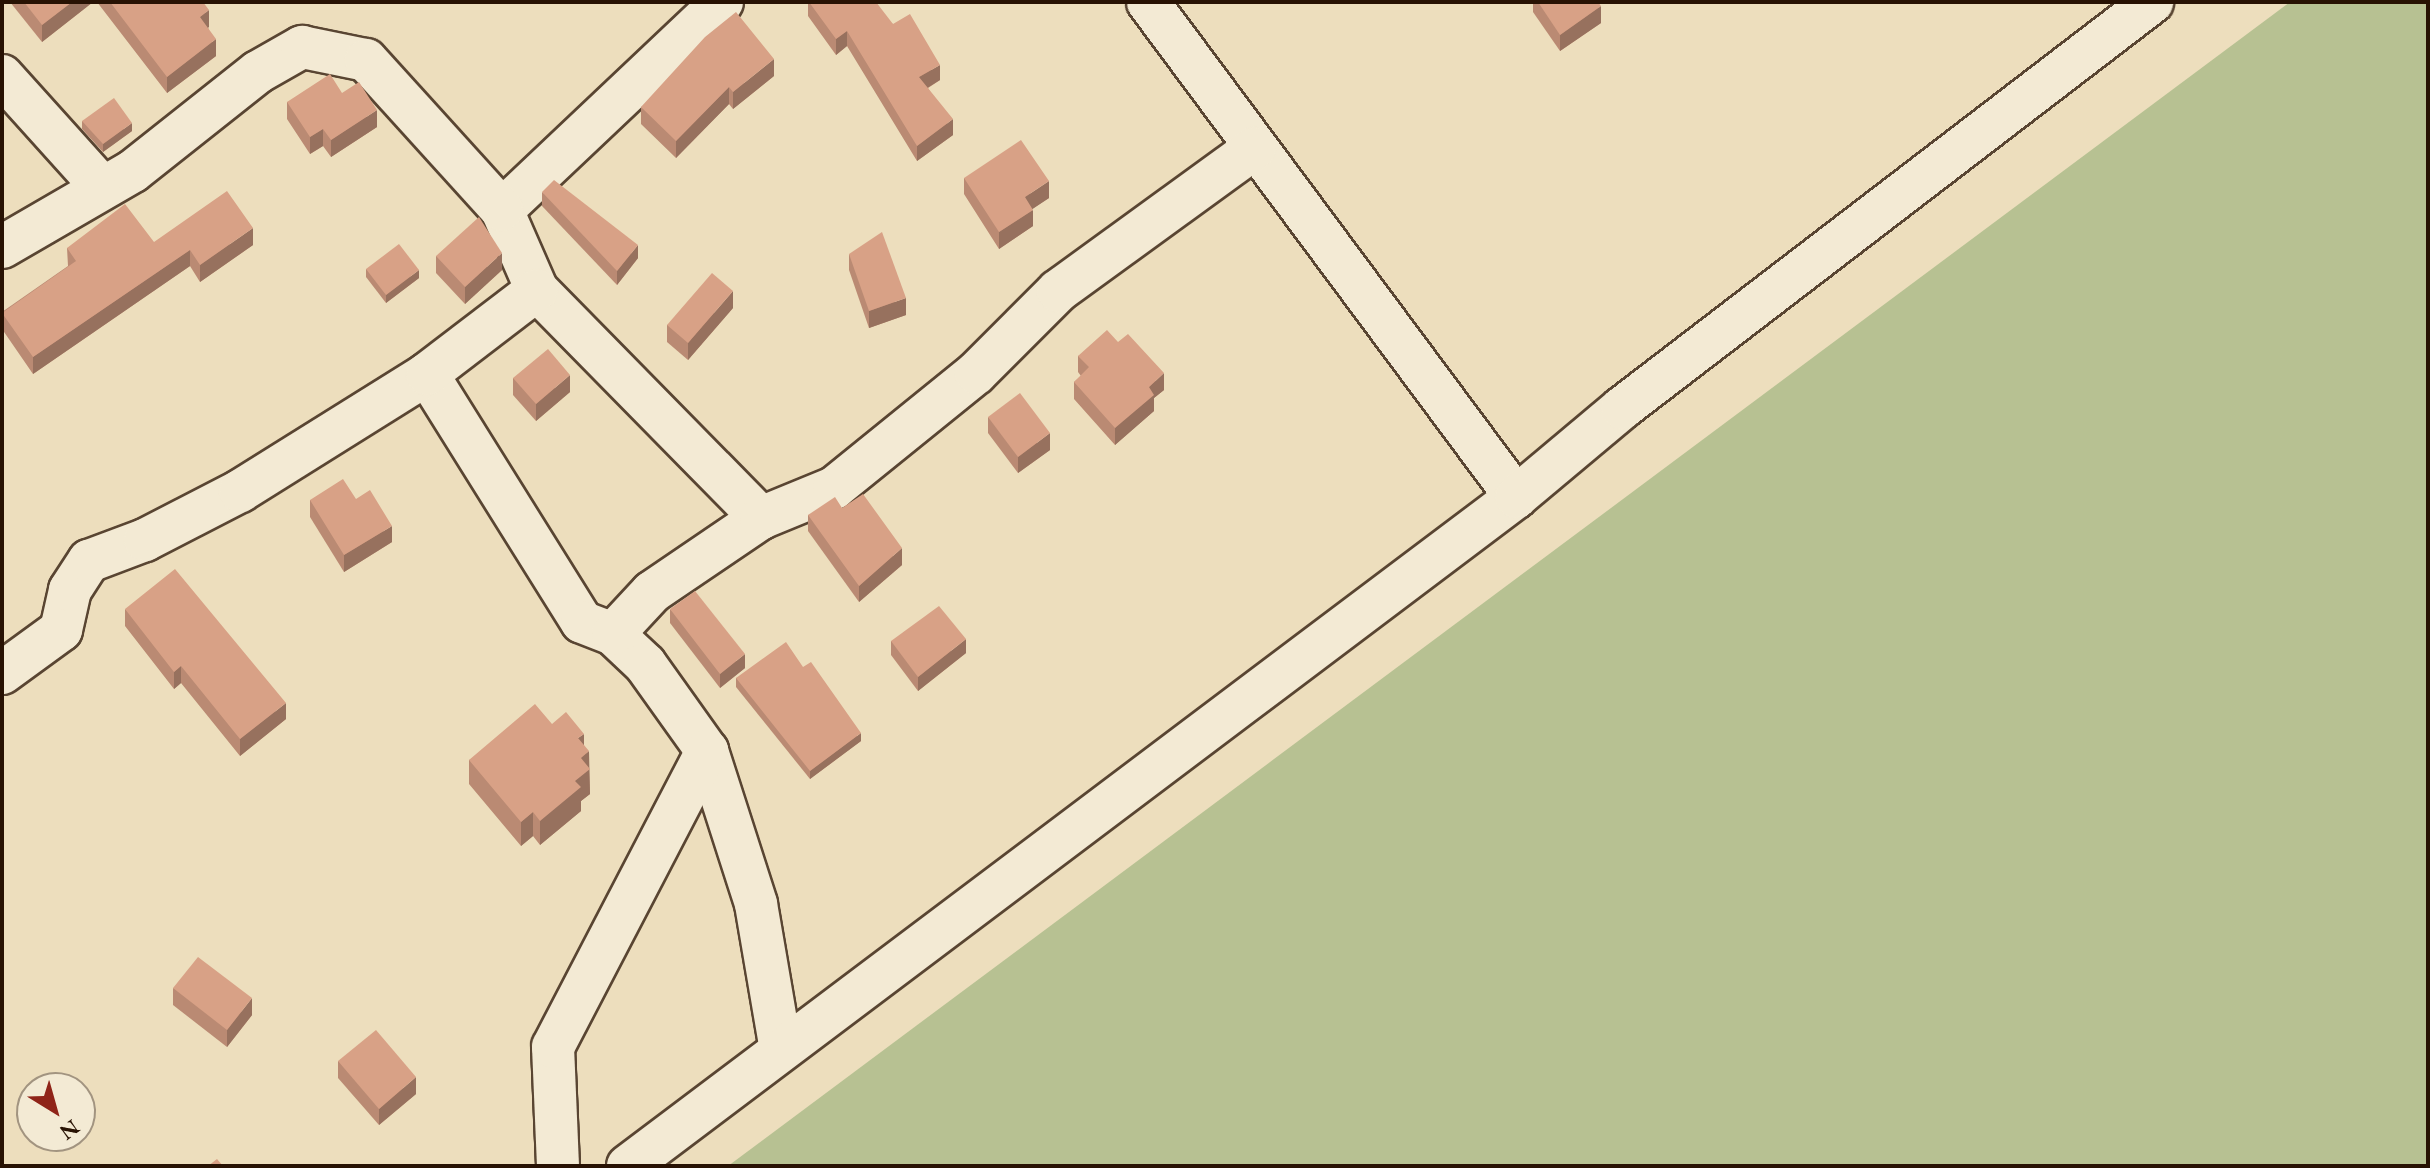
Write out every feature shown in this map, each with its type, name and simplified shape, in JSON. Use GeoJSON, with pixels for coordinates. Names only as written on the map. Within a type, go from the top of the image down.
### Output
{"type":"FeatureCollection","features":[{"type":"Feature","properties":{"kind":"street"},"geometry":{"type":"LineString","coordinates":[[502,210],[722,2]]}},
{"type":"Feature","properties":{"kind":"street"},"geometry":{"type":"LineString","coordinates":[[1148,2],[1516,497]]}},
{"type":"Feature","properties":{"kind":"street"},"geometry":{"type":"LineString","coordinates":[[628,1166],[1516,497],[1634,398],[2152,2]]}},
{"type":"Feature","properties":{"kind":"street"},"geometry":{"type":"LineString","coordinates":[[2,247],[101,186],[133,171],[258,72],[302,47],[366,60],[502,210],[537,290],[761,518]]}},
{"type":"Feature","properties":{"kind":"street"},"geometry":{"type":"LineString","coordinates":[[2,76],[101,186]]}},
{"type":"Feature","properties":{"kind":"street"},"geometry":{"type":"LineString","coordinates":[[613,634],[652,592],[761,518],[834,488],[976,373],[1058,291],[1255,148]]}},
{"type":"Feature","properties":{"kind":"street"},"geometry":{"type":"LineString","coordinates":[[2,673],[61,630],[70,590],[89,561],[145,540],[240,491],[427,374],[537,290]]}},
{"type":"Feature","properties":{"kind":"street"},"geometry":{"type":"LineString","coordinates":[[427,374],[582,622],[613,634],[645,664],[707,751],[756,904],[781,1050]]}},
{"type":"Feature","properties":{"kind":"street"},"geometry":{"type":"LineString","coordinates":[[558,1166],[553,1047],[707,751]]}},
{"type":"Feature","properties":{"kind":"green space"},"geometry":{"type":"Polygon","coordinates":[[[2290,2],[2428,2],[2428,1166],[728,1166],[2290,2]]]}},
{"type":"Feature","properties":{"kind":"building"},"geometry":{"type":"Polygon","coordinates":[[[24,2],[72,2],[42,25],[24,2]]]}},
{"type":"Feature","properties":{"kind":"building"},"geometry":{"type":"Polygon","coordinates":[[[110,2],[203,2],[209,10],[200,17],[216,39],[167,77],[110,2]]]}},
{"type":"Feature","properties":{"kind":"building"},"geometry":{"type":"Polygon","coordinates":[[[809,2],[876,2],[893,24],[910,14],[940,65],[919,77],[953,119],[917,146],[847,31],[836,39],[809,2]]]}},
{"type":"Feature","properties":{"kind":"building"},"geometry":{"type":"Polygon","coordinates":[[[1538,2],[1598,2],[1601,6],[1560,35],[1538,2]]]}},
{"type":"Feature","properties":{"kind":"building"},"geometry":{"type":"Polygon","coordinates":[[[736,12],[774,59],[733,92],[729,87],[676,141],[641,107],[705,37],[736,12]]]}},
{"type":"Feature","properties":{"kind":"building"},"geometry":{"type":"Polygon","coordinates":[[[330,74],[342,93],[359,82],[377,110],[331,140],[323,129],[310,137],[287,102],[330,74]]]}},
{"type":"Feature","properties":{"kind":"building"},"geometry":{"type":"Polygon","coordinates":[[[114,98],[132,123],[103,144],[82,121],[114,98]]]}},
{"type":"Feature","properties":{"kind":"building"},"geometry":{"type":"Polygon","coordinates":[[[1021,140],[1049,181],[1025,197],[1033,210],[999,232],[964,178],[1021,140]]]}},
{"type":"Feature","properties":{"kind":"building"},"geometry":{"type":"Polygon","coordinates":[[[554,180],[638,245],[617,271],[542,192],[554,180]]]}},
{"type":"Feature","properties":{"kind":"building"},"geometry":{"type":"Polygon","coordinates":[[[227,191],[253,228],[200,265],[190,250],[33,357],[2,313],[76,261],[67,248],[125,204],[154,242],[227,191]]]}},
{"type":"Feature","properties":{"kind":"building"},"geometry":{"type":"Polygon","coordinates":[[[479,217],[502,253],[465,287],[436,256],[479,217]]]}},
{"type":"Feature","properties":{"kind":"building"},"geometry":{"type":"Polygon","coordinates":[[[882,232],[906,298],[869,311],[849,254],[882,232]]]}},
{"type":"Feature","properties":{"kind":"building"},"geometry":{"type":"Polygon","coordinates":[[[399,244],[419,270],[386,295],[366,269],[399,244]]]}},
{"type":"Feature","properties":{"kind":"building"},"geometry":{"type":"Polygon","coordinates":[[[712,273],[733,291],[688,343],[667,325],[712,273]]]}},
{"type":"Feature","properties":{"kind":"building"},"geometry":{"type":"Polygon","coordinates":[[[1107,330],[1118,342],[1128,334],[1164,373],[1149,387],[1154,395],[1115,428],[1074,382],[1089,367],[1078,356],[1107,330]]]}},
{"type":"Feature","properties":{"kind":"building"},"geometry":{"type":"Polygon","coordinates":[[[548,349],[570,375],[536,404],[513,378],[548,349]]]}},
{"type":"Feature","properties":{"kind":"building"},"geometry":{"type":"Polygon","coordinates":[[[1020,393],[1050,433],[1018,457],[988,417],[1020,393]]]}},
{"type":"Feature","properties":{"kind":"building"},"geometry":{"type":"Polygon","coordinates":[[[343,479],[356,499],[370,490],[392,526],[344,555],[310,500],[343,479]]]}},
{"type":"Feature","properties":{"kind":"building"},"geometry":{"type":"Polygon","coordinates":[[[863,494],[902,548],[859,586],[808,515],[835,497],[842,508],[863,494]]]}},
{"type":"Feature","properties":{"kind":"building"},"geometry":{"type":"Polygon","coordinates":[[[175,569],[286,703],[240,739],[181,666],[174,672],[125,609],[175,569]]]}},
{"type":"Feature","properties":{"kind":"building"},"geometry":{"type":"Polygon","coordinates":[[[695,591],[745,654],[720,674],[670,609],[695,591]]]}},
{"type":"Feature","properties":{"kind":"building"},"geometry":{"type":"Polygon","coordinates":[[[939,606],[966,639],[918,677],[891,641],[939,606]]]}},
{"type":"Feature","properties":{"kind":"building"},"geometry":{"type":"Polygon","coordinates":[[[786,642],[803,667],[811,662],[861,733],[810,771],[736,678],[786,642]]]}},
{"type":"Feature","properties":{"kind":"building"},"geometry":{"type":"Polygon","coordinates":[[[535,704],[552,724],[566,712],[584,734],[578,738],[589,751],[581,758],[590,769],[575,781],[581,787],[540,821],[533,812],[521,822],[469,760],[535,704]]]}},
{"type":"Feature","properties":{"kind":"building"},"geometry":{"type":"Polygon","coordinates":[[[198,957],[252,998],[227,1030],[173,988],[198,957]]]}},
{"type":"Feature","properties":{"kind":"building"},"geometry":{"type":"Polygon","coordinates":[[[376,1030],[416,1077],[379,1109],[338,1061],[376,1030]]]}},
{"type":"Feature","properties":{"kind":"building"},"geometry":{"type":"Polygon","coordinates":[[[217,1159],[223,1166],[208,1166],[217,1159]]]}}]}
